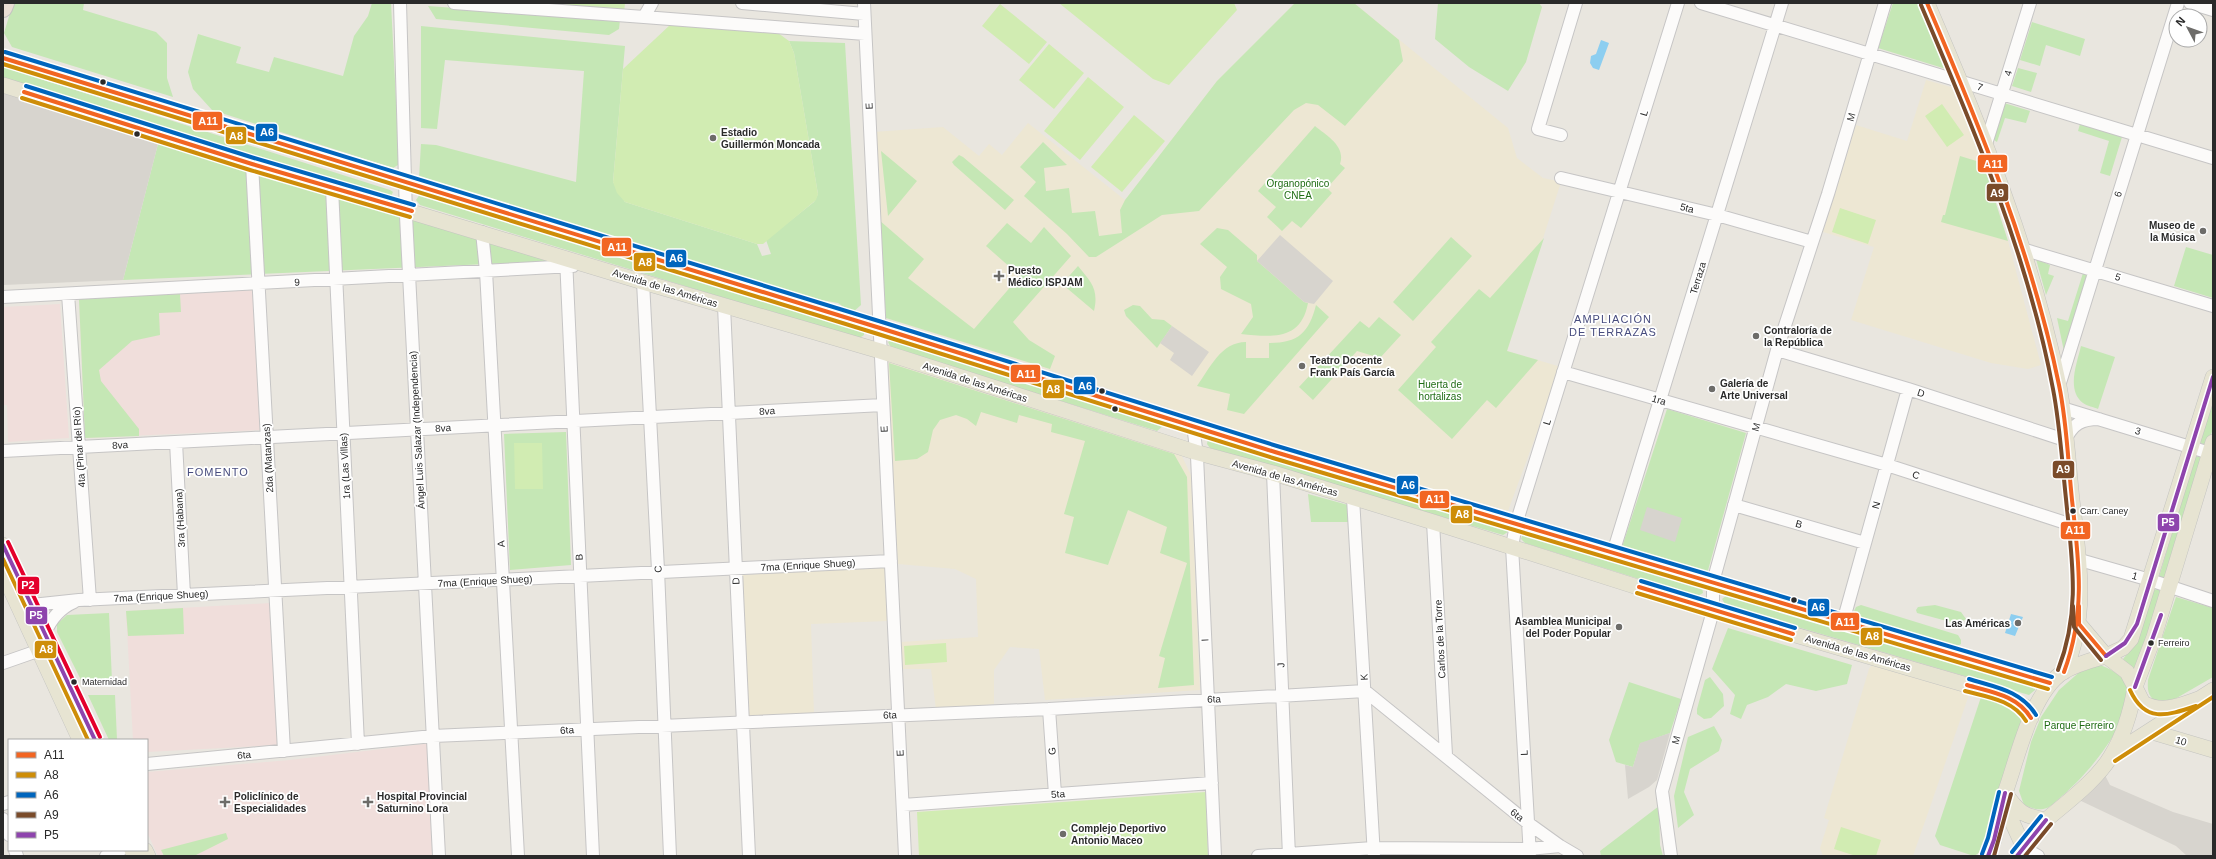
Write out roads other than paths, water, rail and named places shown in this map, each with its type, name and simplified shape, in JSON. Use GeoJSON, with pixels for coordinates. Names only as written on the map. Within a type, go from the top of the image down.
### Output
{"type":"FeatureCollection","features":[{"type":"Feature","properties":{"kind":"highway"},"geometry":{"type":"LineString","coordinates":[[3,8],[5,3]]}},
{"type":"Feature","properties":{"kind":"main road"},"geometry":{"type":"LineString","coordinates":[[1927,3],[1986,144],[2022,249],[2059,386],[2080,560],[2079,624],[2073,651],[2064,672]]}},
{"type":"Feature","properties":{"kind":"main road"},"geometry":{"type":"LineString","coordinates":[[3,58],[880,328],[1275,452],[2050,683]]}},
{"type":"Feature","properties":{"kind":"main road","name":"Avenida de las Américas"},"geometry":{"type":"LineString","coordinates":[[3,85],[252,164],[482,232],[566,262],[591,266],[880,351],[1196,452],[1273,473],[1433,522],[1713,611],[2008,697],[2027,708],[2031,718]]}},
{"type":"Feature","properties":{"kind":"main road"},"geometry":{"type":"LineString","coordinates":[[1988,856],[1994,840],[2004,797],[2039,699],[2050,683],[2064,672],[2085,662],[2106,656],[2123,648],[2131,639],[2213,377]]}},
{"type":"Feature","properties":{"kind":"main road"},"geometry":{"type":"LineString","coordinates":[[2112,756],[2131,712],[2135,687],[2154,637],[2212,450]]}},
{"type":"Feature","properties":{"kind":"main road"},"geometry":{"type":"LineString","coordinates":[[3,545],[32,605],[80,739]]}},
{"type":"Feature","properties":{"kind":"main road"},"geometry":{"type":"LineString","coordinates":[[3,573],[45,644],[93,739]]}},
{"type":"Feature","properties":{"kind":"main road"},"geometry":{"type":"LineString","coordinates":[[2079,624],[2106,656],[2127,672],[2143,703],[2160,709],[2169,709],[2207,694]]}},
{"type":"Feature","properties":{"kind":"main road"},"geometry":{"type":"LineString","coordinates":[[2020,853],[2046,820],[2076,794],[2112,756],[2207,694]]}},
{"type":"Feature","properties":{"kind":"main road","name":"10"},"geometry":{"type":"LineString","coordinates":[[2149,731],[2213,750]]}},
{"type":"Feature","properties":{"kind":"main road"},"geometry":{"type":"LineString","coordinates":[[2004,797],[2027,817],[2046,820]]}},
{"type":"Feature","properties":{"kind":"main road"},"geometry":{"type":"LineString","coordinates":[[2004,797],[2020,853]]}},
{"type":"Feature","properties":{"kind":"main road"},"geometry":{"type":"LineString","coordinates":[[1994,840],[2007,838],[2013,842],[2020,853]]}},
{"type":"Feature","properties":{"kind":"street","name":"Ángel Luis Salazar (Independencia)"},"geometry":{"type":"LineString","coordinates":[[400,3],[406,209],[439,856]]}},
{"type":"Feature","properties":{"kind":"street"},"geometry":{"type":"LineString","coordinates":[[454,3],[865,34]]}},
{"type":"Feature","properties":{"kind":"street"},"geometry":{"type":"LineString","coordinates":[[644,17],[652,3]]}},
{"type":"Feature","properties":{"kind":"street"},"geometry":{"type":"LineString","coordinates":[[742,3],[864,8]]}},
{"type":"Feature","properties":{"kind":"street"},"geometry":{"type":"LineString","coordinates":[[1561,135],[1538,129],[1576,3]]}},
{"type":"Feature","properties":{"kind":"street","name":"L"},"geometry":{"type":"LineString","coordinates":[[1530,852],[1512,547],[1516,524],[1678,3]]}},
{"type":"Feature","properties":{"kind":"street","name":"7"},"geometry":{"type":"LineString","coordinates":[[1701,3],[1960,80],[2136,136],[2213,158]]}},
{"type":"Feature","properties":{"kind":"street","name":"Terraza"},"geometry":{"type":"LineString","coordinates":[[1613,553],[1782,3]]}},
{"type":"Feature","properties":{"kind":"street","name":"M"},"geometry":{"type":"LineString","coordinates":[[1671,856],[1662,791],[1713,611],[1712,582],[1777,350],[1812,242],[1885,3]]}},
{"type":"Feature","properties":{"kind":"street","name":"4"},"geometry":{"type":"LineString","coordinates":[[1986,144],[2030,3]]}},
{"type":"Feature","properties":{"kind":"street","name":"6"},"geometry":{"type":"LineString","coordinates":[[2059,386],[2178,3]]}},
{"type":"Feature","properties":{"kind":"street"},"geometry":{"type":"LineString","coordinates":[[2190,3],[2213,10]]}},
{"type":"Feature","properties":{"kind":"street","name":"E"},"geometry":{"type":"LineString","coordinates":[[864,8],[905,856]]}},
{"type":"Feature","properties":{"kind":"street","name":"2da (Matanzas)"},"geometry":{"type":"LineString","coordinates":[[252,164],[284,751]]}},
{"type":"Feature","properties":{"kind":"street","name":"5ta"},"geometry":{"type":"LineString","coordinates":[[1561,178],[1717,216],[1812,242]]}},
{"type":"Feature","properties":{"kind":"street","name":"1ra (Las Villas)"},"geometry":{"type":"LineString","coordinates":[[332,188],[358,744]]}},
{"type":"Feature","properties":{"kind":"street","name":"A"},"geometry":{"type":"LineString","coordinates":[[482,232],[486,270],[493,426],[504,580],[518,856]]}},
{"type":"Feature","properties":{"kind":"street","name":"5"},"geometry":{"type":"LineString","coordinates":[[2022,249],[2213,306]]}},
{"type":"Feature","properties":{"kind":"street","name":"9"},"geometry":{"type":"LineString","coordinates":[[3,297],[259,284],[486,270],[566,262]]}},
{"type":"Feature","properties":{"kind":"street","name":"B"},"geometry":{"type":"LineString","coordinates":[[566,262],[572,422],[593,856]]}},
{"type":"Feature","properties":{"kind":"street","name":"C"},"geometry":{"type":"LineString","coordinates":[[643,282],[658,570],[670,856]]}},
{"type":"Feature","properties":{"kind":"street","name":"4ta (Pinar del Río)"},"geometry":{"type":"LineString","coordinates":[[68,294],[79,447],[84,600]]}},
{"type":"Feature","properties":{"kind":"street","name":"D"},"geometry":{"type":"LineString","coordinates":[[724,306],[749,856]]}},
{"type":"Feature","properties":{"kind":"street","name":"D"},"geometry":{"type":"LineString","coordinates":[[1777,350],[1908,389],[2065,440]]}},
{"type":"Feature","properties":{"kind":"street","name":"1ra"},"geometry":{"type":"LineString","coordinates":[[1563,372],[1755,428]]}},
{"type":"Feature","properties":{"kind":"street","name":"N"},"geometry":{"type":"LineString","coordinates":[[1843,622],[1908,389]]}},
{"type":"Feature","properties":{"kind":"street","name":"8va"},"geometry":{"type":"LineString","coordinates":[[3,451],[883,405]]}},
{"type":"Feature","properties":{"kind":"street","name":"3"},"geometry":{"type":"LineString","coordinates":[[2062,408],[2191,448],[2212,450]]}},
{"type":"Feature","properties":{"kind":"street"},"geometry":{"type":"LineString","coordinates":[[2065,440],[2071,429],[2079,422],[2087,419],[2099,419]]}},
{"type":"Feature","properties":{"kind":"street","name":"I"},"geometry":{"type":"LineString","coordinates":[[1192,425],[1196,452],[1215,856]]}},
{"type":"Feature","properties":{"kind":"street","name":"C"},"geometry":{"type":"LineString","coordinates":[[1755,428],[1887,465],[2075,526]]}},
{"type":"Feature","properties":{"kind":"street","name":"3ra (Habana)"},"geometry":{"type":"LineString","coordinates":[[176,442],[184,595]]}},
{"type":"Feature","properties":{"kind":"street","name":"J"},"geometry":{"type":"LineString","coordinates":[[1273,473],[1289,855]]}},
{"type":"Feature","properties":{"kind":"street","name":"K"},"geometry":{"type":"LineString","coordinates":[[1353,498],[1374,852]]}},
{"type":"Feature","properties":{"kind":"street","name":"B"},"geometry":{"type":"LineString","coordinates":[[1734,505],[1865,543]]}},
{"type":"Feature","properties":{"kind":"street","name":"Carlos de la Torre"},"geometry":{"type":"LineString","coordinates":[[1433,522],[1446,755]]}},
{"type":"Feature","properties":{"kind":"street","name":"7ma (Enrique Shueg)"},"geometry":{"type":"LineString","coordinates":[[32,605],[84,600],[275,592],[658,570],[736,568],[891,560]]}},
{"type":"Feature","properties":{"kind":"street","name":"1"},"geometry":{"type":"LineString","coordinates":[[2080,560],[2150,580],[2213,601]]}},
{"type":"Feature","properties":{"kind":"street","name":"7ma (Enrique Shueg)"},"geometry":{"type":"LineString","coordinates":[[45,644],[56,614],[66,605],[84,600]]}},
{"type":"Feature","properties":{"kind":"street"},"geometry":{"type":"LineString","coordinates":[[3,663],[45,644]]}},
{"type":"Feature","properties":{"kind":"street","name":"6ta"},"geometry":{"type":"LineString","coordinates":[[148,764],[433,736],[512,734],[665,725],[1049,709],[1282,697],[1365,691],[1446,755],[1528,823],[1560,846],[1578,856]]}},
{"type":"Feature","properties":{"kind":"street","name":"G"},"geometry":{"type":"LineString","coordinates":[[1049,709],[1055,794]]}},
{"type":"Feature","properties":{"kind":"street","name":"5ta"},"geometry":{"type":"LineString","coordinates":[[903,805],[1212,783]]}},
{"type":"Feature","properties":{"kind":"street"},"geometry":{"type":"LineString","coordinates":[[3,819],[8,832]]}},
{"type":"Feature","properties":{"kind":"street"},"geometry":{"type":"LineString","coordinates":[[1258,856],[1374,852],[1530,852],[1560,846]]}},
{"type":"Feature","properties":{"kind":"street"},"geometry":{"type":"LineString","coordinates":[[106,856],[118,851]]}},
{"type":"Feature","properties":{"kind":"street"},"geometry":{"type":"LineString","coordinates":[[2020,853],[2038,856]]}},
{"type":"Feature","properties":{"kind":"water"},"geometry":{"type":"Polygon","coordinates":[[[1601,40],[1609,43],[1599,70],[1593,68],[1590,63],[1591,56],[1596,54],[1601,40]]]}},
{"type":"Feature","properties":{"kind":"water"},"geometry":{"type":"Polygon","coordinates":[[[2011,614],[2023,617],[2015,636],[2005,633],[2011,614]]]}},
{"type":"Feature","properties":{"kind":"place","name":"Estadio Guillermón Moncada"},"geometry":{"type":"Point","coordinates":[713,138]}},
{"type":"Feature","properties":{"kind":"place","name":"Museo de la Música"},"geometry":{"type":"Point","coordinates":[2203,231]}},
{"type":"Feature","properties":{"kind":"place","name":"Puesto Médico ISPJAM"},"geometry":{"type":"Point","coordinates":[999,276]}},
{"type":"Feature","properties":{"kind":"place","name":"Contraloría de la República"},"geometry":{"type":"Point","coordinates":[1756,336]}},
{"type":"Feature","properties":{"kind":"place","name":"Teatro Docente Frank País García"},"geometry":{"type":"Point","coordinates":[1302,366]}},
{"type":"Feature","properties":{"kind":"place","name":"Galería de Arte Universal"},"geometry":{"type":"Point","coordinates":[1712,389]}},
{"type":"Feature","properties":{"kind":"place","name":"Carr. Caney"},"geometry":{"type":"Point","coordinates":[2073,511]}},
{"type":"Feature","properties":{"kind":"place","name":"Las Américas"},"geometry":{"type":"Point","coordinates":[2018,623]}},
{"type":"Feature","properties":{"kind":"place","name":"Asamblea Municipal del Poder Popular"},"geometry":{"type":"Point","coordinates":[1619,627]}},
{"type":"Feature","properties":{"kind":"place","name":"Ferreiro"},"geometry":{"type":"Point","coordinates":[2151,643]}},
{"type":"Feature","properties":{"kind":"place","name":"Maternidad"},"geometry":{"type":"Point","coordinates":[74,682]}},
{"type":"Feature","properties":{"kind":"place","name":"Policlínico de Especialidades"},"geometry":{"type":"Point","coordinates":[225,802]}},
{"type":"Feature","properties":{"kind":"place","name":"Hospital Provincial Saturnino Lora"},"geometry":{"type":"Point","coordinates":[368,802]}},
{"type":"Feature","properties":{"kind":"place","name":"Complejo Deportivo Antonio Maceo"},"geometry":{"type":"Point","coordinates":[1063,834]}},
{"type":"Feature","properties":{"kind":"district","name":"AMPLIACIÓN DE TERRAZAS"},"geometry":{"type":"Point","coordinates":[1613,325]}},
{"type":"Feature","properties":{"kind":"district","name":"FOMENTO"},"geometry":{"type":"Point","coordinates":[218,472]}},
{"type":"Feature","properties":{"kind":"park label","name":"Organopónico CNEA"},"geometry":{"type":"Point","coordinates":[1298,188]}},
{"type":"Feature","properties":{"kind":"park label","name":"Huerta de hortalizas"},"geometry":{"type":"Point","coordinates":[1440,390]}},
{"type":"Feature","properties":{"kind":"park label","name":"Parque Ferreiro"},"geometry":{"type":"Point","coordinates":[2079,725]}}]}
